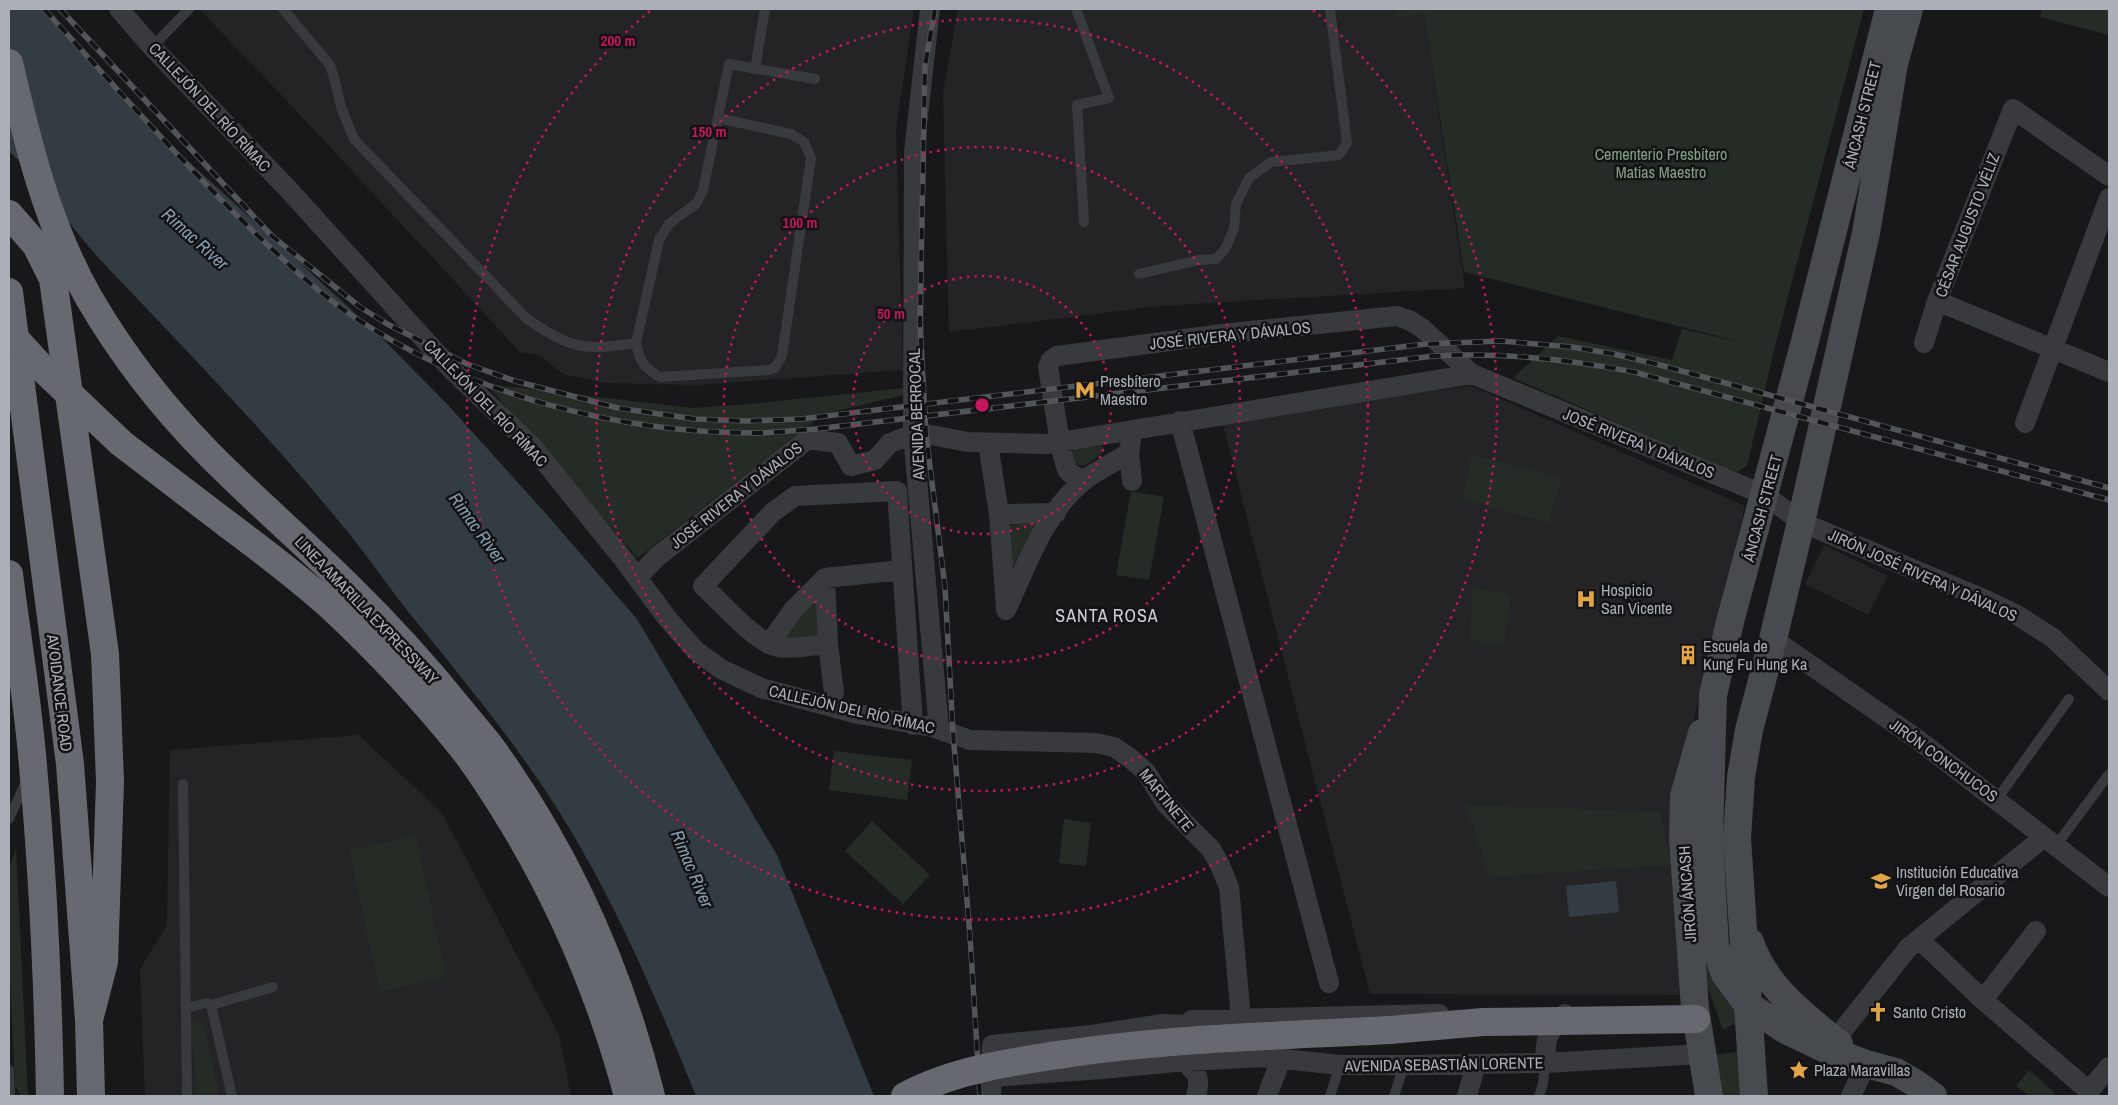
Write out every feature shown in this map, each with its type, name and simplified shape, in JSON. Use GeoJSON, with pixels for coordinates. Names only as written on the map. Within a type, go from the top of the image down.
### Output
{"type":"FeatureCollection","features":[{"type":"Feature","properties":{"kind":"highway","name":"LINEA AMARILLA EXPRESSWAY"},"geometry":{"type":"LineString","coordinates":[[9,63],[39,184],[58,234],[88,296],[147,384],[206,451],[347,585],[421,661],[497,755],[549,839],[592,925],[627,1012],[651,1096]]}},
{"type":"Feature","properties":{"kind":"highway"},"geometry":{"type":"LineString","coordinates":[[9,214],[36,245],[53,279],[105,654],[110,782],[104,962],[89,1020]]}},
{"type":"Feature","properties":{"kind":"highway","name":"AVOIDANCE ROAD"},"geometry":{"type":"LineString","coordinates":[[9,292],[70,764],[89,1020],[91,1096]]}},
{"type":"Feature","properties":{"kind":"highway","name":"LINEA AMARILLA EXPRESSWAY"},"geometry":{"type":"LineString","coordinates":[[9,332],[43,369],[121,443],[330,606],[403,680],[464,750],[524,843],[571,933],[606,1020],[628,1096]]}},
{"type":"Feature","properties":{"kind":"highway"},"geometry":{"type":"LineString","coordinates":[[9,574],[33,764],[42,879],[49,1020],[50,1096]]}},
{"type":"Feature","properties":{"kind":"highway"},"geometry":{"type":"LineString","coordinates":[[905,1096],[920,1088],[961,1074],[1008,1062],[1095,1049],[1179,1041],[1390,1030],[1563,1017],[1695,1014]]}},
{"type":"Feature","properties":{"kind":"main road","name":"ÁNCASH STREET"},"geometry":{"type":"LineString","coordinates":[[1749,1006],[1725,974],[1715,946],[1709,839],[1713,695],[1730,622],[1804,344],[1888,9]]}},
{"type":"Feature","properties":{"kind":"main road","name":"ÁNCASH STREET"},"geometry":{"type":"LineString","coordinates":[[1744,924],[1737,838],[1741,777],[1749,730],[1801,522],[1866,233],[1894,64],[1909,9]]}},
{"type":"Feature","properties":{"kind":"main road"},"geometry":{"type":"LineString","coordinates":[[1804,344],[1823,344],[1834,351],[1838,357]]}},
{"type":"Feature","properties":{"kind":"main road","name":"JIRÓN ÁNCASH"},"geometry":{"type":"LineString","coordinates":[[1709,1096],[1695,1014],[1683,839],[1684,796],[1713,695]]}},
{"type":"Feature","properties":{"kind":"main road"},"geometry":{"type":"LineString","coordinates":[[1744,924],[1754,1096]]}},
{"type":"Feature","properties":{"kind":"main road"},"geometry":{"type":"LineString","coordinates":[[1744,924],[1754,955],[1771,982],[1782,995],[1866,1064]]}},
{"type":"Feature","properties":{"kind":"main road"},"geometry":{"type":"LineString","coordinates":[[1749,1006],[1795,1034],[1828,1050],[1866,1064],[1896,1072],[1933,1096]]}},
{"type":"Feature","properties":{"kind":"street","name":"CALLEJÓN DEL RÍO RÍMAC"},"geometry":{"type":"LineString","coordinates":[[119,9],[152,47],[288,189],[453,371],[532,446],[667,618],[695,650],[721,669],[761,688],[807,702],[946,731]]}},
{"type":"Feature","properties":{"kind":"street","name":"AVENIDA BERROCAL"},"geometry":{"type":"LineString","coordinates":[[930,9],[914,152],[913,434],[946,731]]}},
{"type":"Feature","properties":{"kind":"street","name":"CÉSAR AUGUSTO VÉLIZ"},"geometry":{"type":"LineString","coordinates":[[1924,343],[1937,301],[2013,109],[2109,176]]}},
{"type":"Feature","properties":{"kind":"street"},"geometry":{"type":"LineString","coordinates":[[2025,423],[2054,350],[2109,198]]}},
{"type":"Feature","properties":{"kind":"street"},"geometry":{"type":"LineString","coordinates":[[1937,301],[2109,372]]}},
{"type":"Feature","properties":{"kind":"street","name":"JOSÉ RIVERA Y DÁVALOS"},"geometry":{"type":"LineString","coordinates":[[1061,441],[1048,367],[1057,356],[1230,333],[1397,316],[1411,321],[1423,329],[1472,374],[1765,495],[1801,522]]}},
{"type":"Feature","properties":{"kind":"street","name":"JOSÉ RIVERA Y DÁVALOS"},"geometry":{"type":"LineString","coordinates":[[637,578],[657,557],[808,439],[838,443],[851,466],[874,460],[890,443],[913,434],[926,434],[968,442],[1048,444],[1134,428],[1472,374]]}},
{"type":"Feature","properties":{"kind":"street"},"geometry":{"type":"LineString","coordinates":[[1180,421],[1329,984]]}},
{"type":"Feature","properties":{"kind":"street"},"geometry":{"type":"LineString","coordinates":[[1132,481],[1129,453],[1134,428]]}},
{"type":"Feature","properties":{"kind":"street"},"geometry":{"type":"LineString","coordinates":[[1061,441],[1068,470],[1075,477],[1085,480]]}},
{"type":"Feature","properties":{"kind":"street"},"geometry":{"type":"LineString","coordinates":[[988,443],[999,514],[1006,610],[1037,541],[1063,502],[1085,480],[1129,453]]}},
{"type":"Feature","properties":{"kind":"street"},"geometry":{"type":"LineString","coordinates":[[828,644],[780,647],[769,644],[754,634],[703,586],[773,512],[795,496],[897,491],[914,724]]}},
{"type":"Feature","properties":{"kind":"street"},"geometry":{"type":"LineString","coordinates":[[999,514],[1056,513]]}},
{"type":"Feature","properties":{"kind":"street","name":"JIRÓN JOSÉ RIVERA Y DÁVALOS"},"geometry":{"type":"LineString","coordinates":[[1801,522],[1986,600],[2017,615],[2053,638],[2109,691]]}},
{"type":"Feature","properties":{"kind":"street"},"geometry":{"type":"LineString","coordinates":[[769,644],[794,609],[825,578],[902,570]]}},
{"type":"Feature","properties":{"kind":"street"},"geometry":{"type":"LineString","coordinates":[[825,578],[828,644],[834,692]]}},
{"type":"Feature","properties":{"kind":"street","name":"JIRÓN CONCHUCOS"},"geometry":{"type":"LineString","coordinates":[[1773,639],[1917,739],[2109,887]]}},
{"type":"Feature","properties":{"kind":"street","name":"MARTINETE"},"geometry":{"type":"LineString","coordinates":[[946,731],[970,740],[1096,743],[1114,748],[1130,758],[1146,772],[1166,804],[1211,848],[1229,887],[1241,1018]]}},
{"type":"Feature","properties":{"kind":"street"},"geometry":{"type":"LineString","coordinates":[[1835,1040],[1908,948],[2050,842]]}},
{"type":"Feature","properties":{"kind":"street"},"geometry":{"type":"LineString","coordinates":[[1983,1000],[2036,931]]}},
{"type":"Feature","properties":{"kind":"street"},"geometry":{"type":"LineString","coordinates":[[1919,939],[1983,1000],[2089,1091],[2109,1067]]}},
{"type":"Feature","properties":{"kind":"street"},"geometry":{"type":"LineString","coordinates":[[1196,1096],[1197,1074],[1181,1050],[1181,1033],[1192,1020],[1241,1018],[1563,1017]]}},
{"type":"Feature","properties":{"kind":"street"},"geometry":{"type":"LineString","coordinates":[[1545,1063],[1546,1040],[1550,1031],[1563,1017]]}},
{"type":"Feature","properties":{"kind":"street"},"geometry":{"type":"LineString","coordinates":[[991,1086],[992,1045],[1092,1035],[1162,1024],[1186,1025]]}},
{"type":"Feature","properties":{"kind":"street","name":"AVENIDA SEBASTIÁN LORENTE"},"geometry":{"type":"LineString","coordinates":[[991,1086],[1102,1070],[1187,1061],[1264,1057],[1340,1066],[1545,1063],[1702,1054]]}},
{"type":"Feature","properties":{"kind":"street"},"geometry":{"type":"LineString","coordinates":[[1267,1096],[1281,1060]]}},
{"type":"Feature","properties":{"kind":"street"},"geometry":{"type":"LineString","coordinates":[[1467,1096],[1476,1064]]}},
{"type":"Feature","properties":{"kind":"street"},"geometry":{"type":"LineString","coordinates":[[1851,1096],[1866,1064]]}},
{"type":"Feature","properties":{"kind":"lane"},"geometry":{"type":"LineString","coordinates":[[152,47],[189,9]]}},
{"type":"Feature","properties":{"kind":"lane"},"geometry":{"type":"LineString","coordinates":[[283,9],[330,65],[336,81],[340,107],[354,139],[526,319],[558,340],[582,347],[609,347],[636,343]]}},
{"type":"Feature","properties":{"kind":"lane"},"geometry":{"type":"LineString","coordinates":[[755,69],[765,9]]}},
{"type":"Feature","properties":{"kind":"lane"},"geometry":{"type":"LineString","coordinates":[[1076,9],[1109,98],[1077,105],[1084,222]]}},
{"type":"Feature","properties":{"kind":"lane"},"geometry":{"type":"LineString","coordinates":[[1139,274],[1199,260],[1216,259],[1225,249],[1234,229],[1236,204],[1249,178],[1271,162],[1339,155],[1344,149],[1348,143],[1330,9]]}},
{"type":"Feature","properties":{"kind":"lane"},"geometry":{"type":"LineString","coordinates":[[718,118],[791,134],[804,142],[811,158],[782,356],[775,368],[769,370],[660,377],[646,369],[639,357],[636,343],[659,240],[669,224],[697,203],[703,190],[729,64],[815,79]]}},
{"type":"Feature","properties":{"kind":"lane"},"geometry":{"type":"LineString","coordinates":[[1997,799],[2070,699]]}},
{"type":"Feature","properties":{"kind":"lane"},"geometry":{"type":"LineString","coordinates":[[9,819],[33,764]]}},
{"type":"Feature","properties":{"kind":"lane"},"geometry":{"type":"LineString","coordinates":[[2050,842],[2109,774]]}},
{"type":"Feature","properties":{"kind":"lane"},"geometry":{"type":"LineString","coordinates":[[183,784],[187,1096]]}},
{"type":"Feature","properties":{"kind":"lane"},"geometry":{"type":"LineString","coordinates":[[186,1008],[207,1003],[211,1005],[273,987]]}},
{"type":"Feature","properties":{"kind":"lane"},"geometry":{"type":"LineString","coordinates":[[211,1005],[232,1096]]}},
{"type":"Feature","properties":{"kind":"lane"},"geometry":{"type":"LineString","coordinates":[[1539,1096],[1543,1084],[1545,1063]]}},
{"type":"Feature","properties":{"kind":"lane"},"geometry":{"type":"LineString","coordinates":[[1394,1096],[1404,1065]]}},
{"type":"Feature","properties":{"kind":"lane"},"geometry":{"type":"LineString","coordinates":[[1330,1096],[1340,1066]]}},
{"type":"Feature","properties":{"kind":"lane"},"geometry":{"type":"LineString","coordinates":[[9,1070],[10,1093]]}},
{"type":"Feature","properties":{"kind":"shaded area"},"geometry":{"type":"Polygon","coordinates":[[[199,9],[914,9],[896,129],[903,370],[696,385],[604,383],[563,374],[539,355],[520,352],[291,105],[199,9]]]}},
{"type":"Feature","properties":{"kind":"shaded area"},"geometry":{"type":"Polygon","coordinates":[[[958,9],[1396,9],[1398,18],[1424,14],[1465,288],[1159,306],[949,332],[943,93],[958,9]]]}},
{"type":"Feature","properties":{"kind":"shaded area"},"geometry":{"type":"Polygon","coordinates":[[[1471,386],[1745,506],[1675,798],[1682,995],[1370,994],[1221,417],[1471,386]]]}},
{"type":"Feature","properties":{"kind":"shaded area"},"geometry":{"type":"Polygon","coordinates":[[[1824,545],[1888,576],[1868,615],[1805,584],[1824,545]]]}},
{"type":"Feature","properties":{"kind":"shaded area"},"geometry":{"type":"Polygon","coordinates":[[[359,735],[442,813],[559,1035],[571,1096],[145,1096],[140,969],[167,925],[170,750],[359,735]]]}},
{"type":"Feature","properties":{"kind":"green space","name":"Cementerio Presbítero Matías Maestro"},"geometry":{"type":"Polygon","coordinates":[[[1396,9],[1864,9],[1774,350],[1747,466],[1735,473],[1513,378],[1558,336],[1672,360],[1682,329],[1745,343],[1464,272],[1424,14],[1397,18],[1396,9]]]}},
{"type":"Feature","properties":{"kind":"green space"},"geometry":{"type":"Polygon","coordinates":[[[2042,9],[2109,9],[2109,35],[2040,17],[2042,9]]]}},
{"type":"Feature","properties":{"kind":"green space"},"geometry":{"type":"Polygon","coordinates":[[[486,384],[693,408],[751,404],[903,388],[904,395],[824,414],[638,558],[486,384]]]}},
{"type":"Feature","properties":{"kind":"green space"},"geometry":{"type":"Polygon","coordinates":[[[1102,446],[1105,451],[1085,466],[1074,464],[1072,452],[1075,449],[1102,446]]]}},
{"type":"Feature","properties":{"kind":"green space"},"geometry":{"type":"Polygon","coordinates":[[[1472,455],[1561,478],[1549,523],[1462,499],[1472,455]]]}},
{"type":"Feature","properties":{"kind":"green space"},"geometry":{"type":"Polygon","coordinates":[[[1131,491],[1164,497],[1149,580],[1116,575],[1131,491]]]}},
{"type":"Feature","properties":{"kind":"green space"},"geometry":{"type":"Polygon","coordinates":[[[1037,524],[1017,568],[1010,564],[1009,525],[1037,524]]]}},
{"type":"Feature","properties":{"kind":"green space"},"geometry":{"type":"Polygon","coordinates":[[[825,578],[828,644],[780,647],[794,609],[825,578]]]}},
{"type":"Feature","properties":{"kind":"green space"},"geometry":{"type":"Polygon","coordinates":[[[1473,587],[1511,595],[1503,647],[1470,640],[1473,587]]]}},
{"type":"Feature","properties":{"kind":"green space"},"geometry":{"type":"Polygon","coordinates":[[[834,751],[912,760],[907,800],[829,790],[834,751]]]}},
{"type":"Feature","properties":{"kind":"green space"},"geometry":{"type":"Polygon","coordinates":[[[1466,805],[1660,812],[1671,865],[1490,877],[1466,805]]]}},
{"type":"Feature","properties":{"kind":"green space"},"geometry":{"type":"Polygon","coordinates":[[[1064,819],[1091,823],[1086,866],[1059,863],[1064,819]]]}},
{"type":"Feature","properties":{"kind":"green space"},"geometry":{"type":"Polygon","coordinates":[[[872,821],[930,875],[903,904],[845,851],[872,821]]]}},
{"type":"Feature","properties":{"kind":"green space"},"geometry":{"type":"Polygon","coordinates":[[[416,836],[446,977],[380,992],[349,850],[416,836]]]}},
{"type":"Feature","properties":{"kind":"green space"},"geometry":{"type":"Polygon","coordinates":[[[16,848],[28,1096],[21,1096],[15,1086],[9,957],[9,869],[16,848]]]}},
{"type":"Feature","properties":{"kind":"green space"},"geometry":{"type":"Polygon","coordinates":[[[1703,950],[1742,1020],[1723,1030],[1705,980],[1703,950]]]}},
{"type":"Feature","properties":{"kind":"green space"},"geometry":{"type":"Polygon","coordinates":[[[196,1020],[204,1023],[219,1096],[197,1096],[191,1026],[196,1020]]]}},
{"type":"Feature","properties":{"kind":"green space"},"geometry":{"type":"Polygon","coordinates":[[[1741,1051],[1744,1096],[1722,1096],[1715,1055],[1741,1051]]]}},
{"type":"Feature","properties":{"kind":"green space"},"geometry":{"type":"Polygon","coordinates":[[[2029,1070],[2055,1093],[2052,1096],[2030,1096],[2016,1086],[2029,1070]]]}},
{"type":"Feature","properties":{"kind":"water","name":"Rimac River"},"geometry":{"type":"Polygon","coordinates":[[[9,9],[47,9],[153,129],[379,335],[447,404],[548,516],[637,619],[777,855],[874,1096],[696,1096],[657,1002],[614,910],[582,850],[526,762],[322,501],[232,399],[95,254],[35,179],[9,151],[9,9]]]}},
{"type":"Feature","properties":{"kind":"water"},"geometry":{"type":"Polygon","coordinates":[[[1616,881],[1619,912],[1569,917],[1566,886],[1616,881]]]}},
{"type":"Feature","properties":{"kind":"railway"},"geometry":{"type":"LineString","coordinates":[[44,9],[200,178],[254,232],[318,290],[360,321],[405,347],[451,370],[500,389],[550,405],[652,426],[704,431],[771,433],[1434,356],[1509,356],[1584,363],[1634,372],[2109,500]]}},
{"type":"Feature","properties":{"kind":"railway"},"geometry":{"type":"LineString","coordinates":[[60,9],[272,236],[360,307],[389,325],[467,364],[515,381],[618,408],[695,419],[746,421],[801,419],[1426,344],[1501,341],[1572,347],[1656,364],[2109,488]]}},
{"type":"Feature","properties":{"kind":"railway"},"geometry":{"type":"LineString","coordinates":[[935,9],[925,66],[920,323],[926,434],[945,587],[953,733],[970,936],[980,1096]]}},
{"type":"Feature","properties":{"kind":"place","name":"Presbítero Maestro"},"geometry":{"type":"Point","coordinates":[1085,390]}},
{"type":"Feature","properties":{"kind":"place","name":"Hospicio San Vicente"},"geometry":{"type":"Point","coordinates":[1586,599]}},
{"type":"Feature","properties":{"kind":"place","name":"Escuela de Kung Fu Hung Ka"},"geometry":{"type":"Point","coordinates":[1688,655]}},
{"type":"Feature","properties":{"kind":"place","name":"Institución Educativa Virgen del Rosario"},"geometry":{"type":"Point","coordinates":[1881,881]}},
{"type":"Feature","properties":{"kind":"place","name":"Santo Cristo"},"geometry":{"type":"Point","coordinates":[1878,1012]}},
{"type":"Feature","properties":{"kind":"place","name":"Plaza Maravillas"},"geometry":{"type":"Point","coordinates":[1799,1070]}},
{"type":"Feature","properties":{"kind":"district","name":"SANTA ROSA"},"geometry":{"type":"Point","coordinates":[1107,616]}}]}
